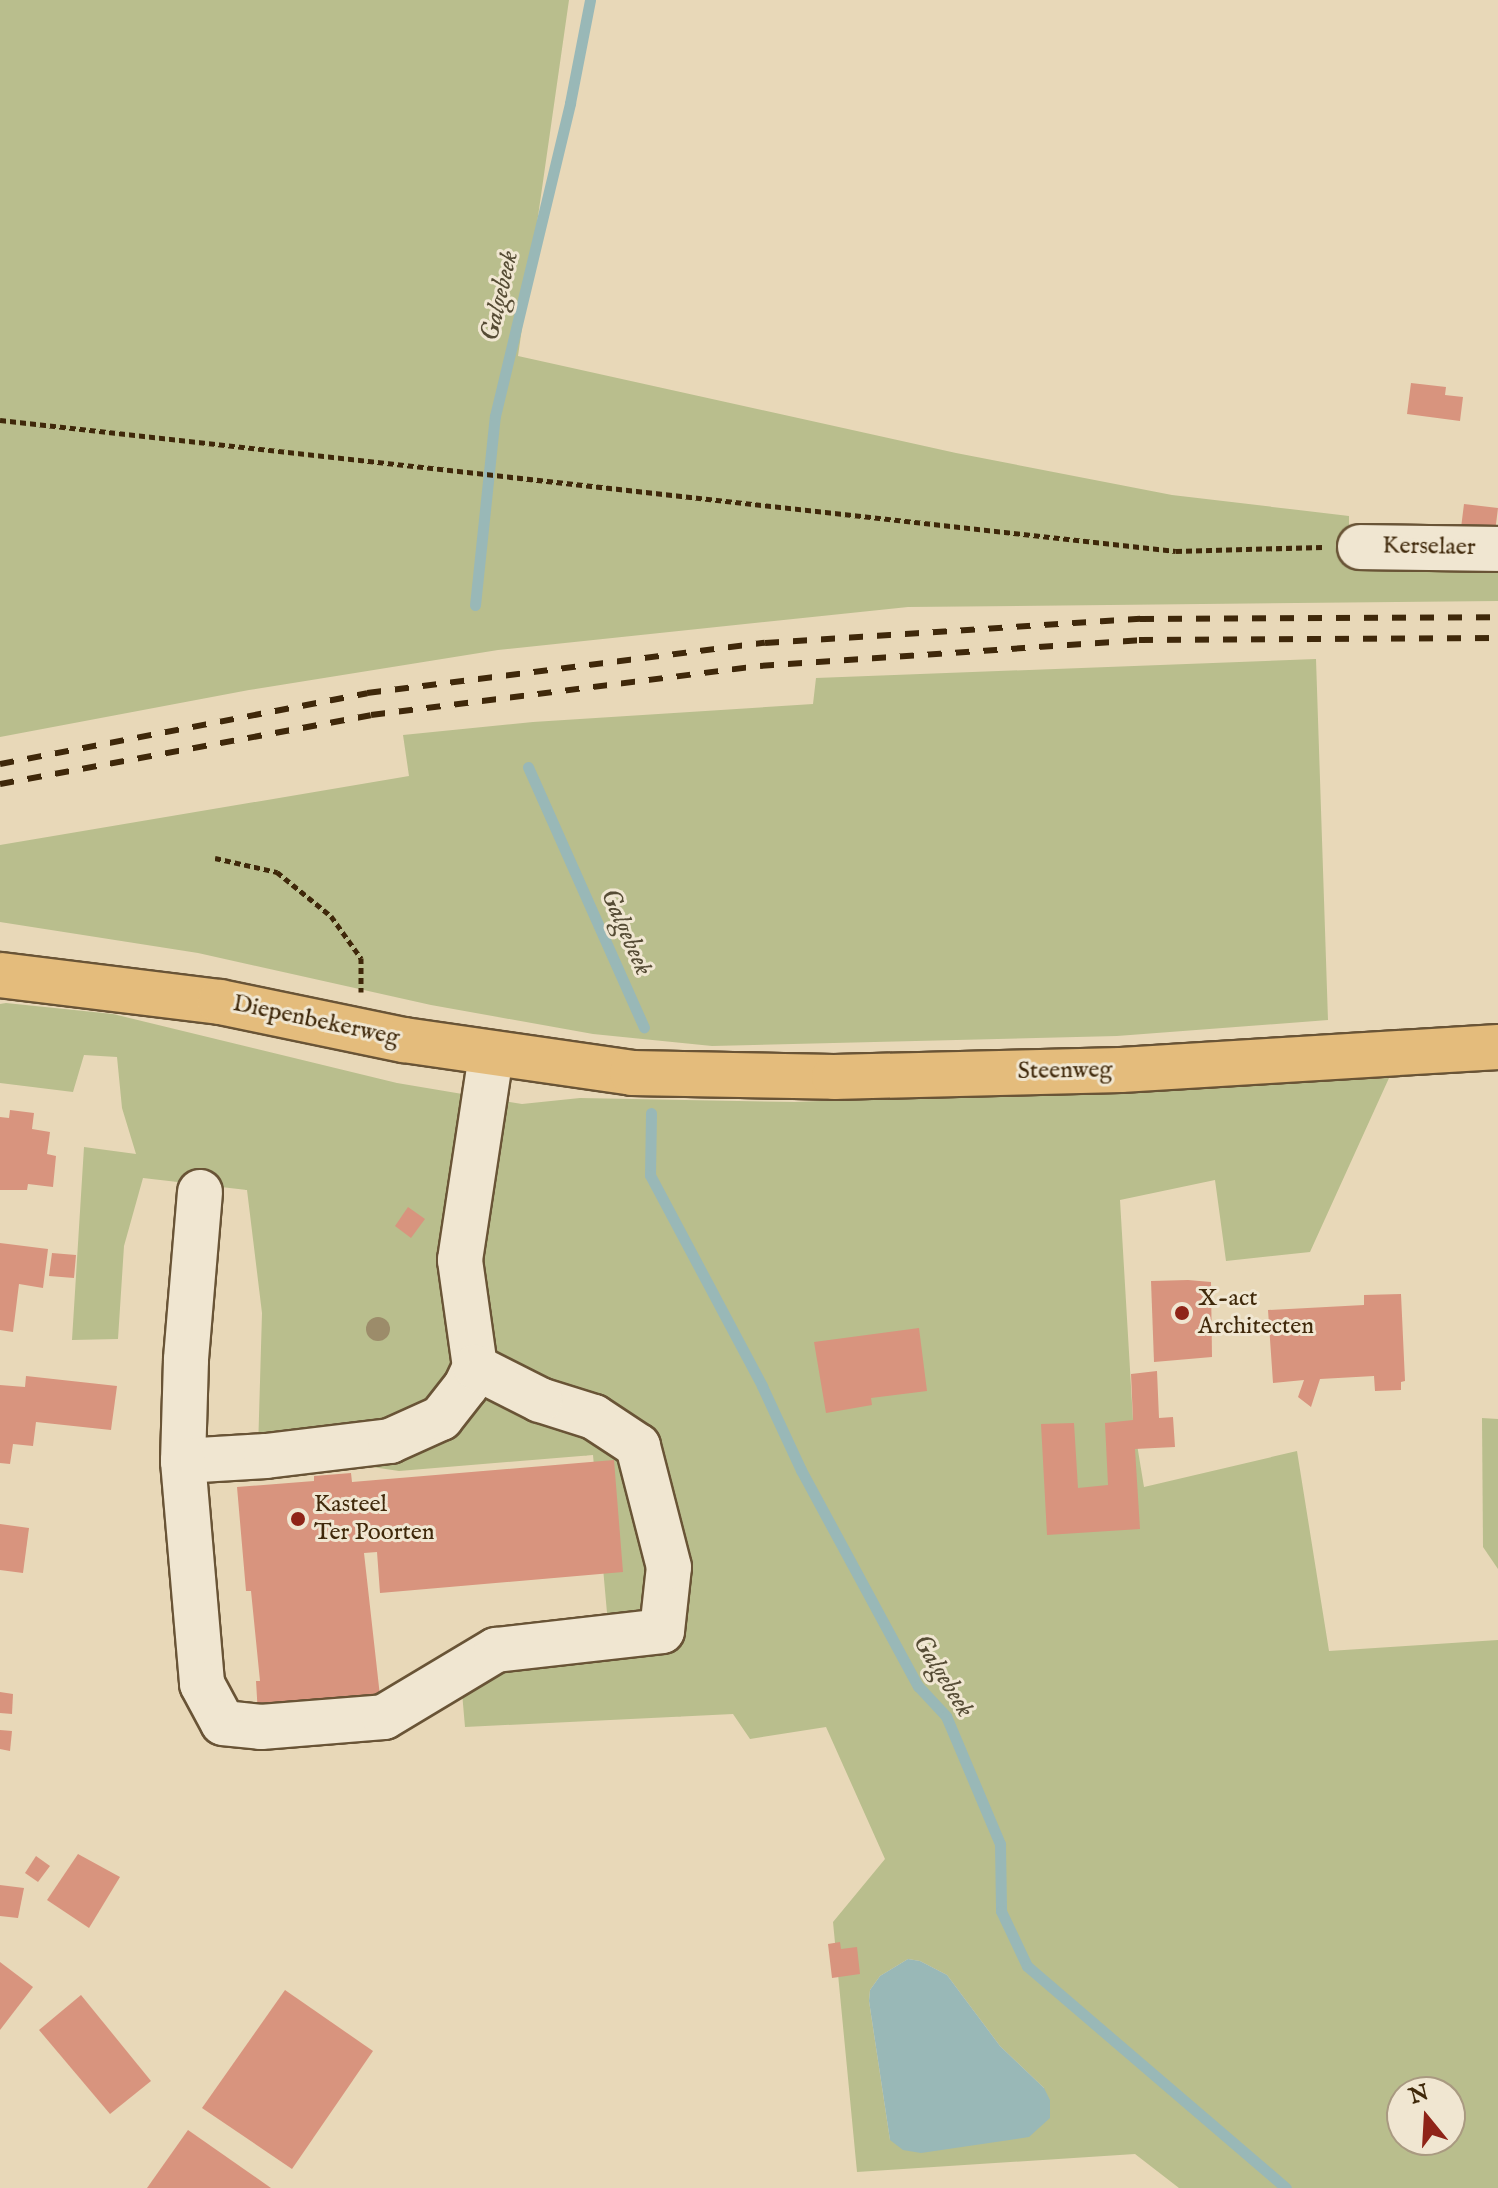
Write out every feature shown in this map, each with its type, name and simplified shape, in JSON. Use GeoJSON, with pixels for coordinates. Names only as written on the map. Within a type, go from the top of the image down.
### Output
{"type":"FeatureCollection","features":[{"type":"Feature","properties":{"kind":"main road","name":"Diepenbekerweg"},"geometry":{"type":"LineString","coordinates":[[0,975],[220,1002],[491,1054],[632,1073]]}},
{"type":"Feature","properties":{"kind":"main road","name":"Steenweg"},"geometry":{"type":"LineString","coordinates":[[632,1073],[834,1077],[1121,1070],[1498,1047]]}},
{"type":"Feature","properties":{"kind":"street","name":"Kerselaer"},"geometry":{"type":"LineString","coordinates":[[1360,547],[1498,549]]}},
{"type":"Feature","properties":{"kind":"street"},"geometry":{"type":"LineString","coordinates":[[183,1461],[266,1456],[390,1441],[441,1418],[466,1386],[475,1367],[460,1260],[491,1054]]}},
{"type":"Feature","properties":{"kind":"street"},"geometry":{"type":"LineString","coordinates":[[200,1192],[186,1360],[183,1461],[202,1684],[223,1723],[261,1727],[384,1717],[496,1650],[662,1631],[669,1567],[638,1446],[594,1417],[540,1400],[475,1367]]}},
{"type":"Feature","properties":{"kind":"path"},"geometry":{"type":"LineString","coordinates":[[0,420],[1176,551],[1360,547]]}},
{"type":"Feature","properties":{"kind":"path"},"geometry":{"type":"LineString","coordinates":[[215,858],[277,872],[331,916],[361,958],[361,1029]]}},
{"type":"Feature","properties":{"kind":"green space"},"geometry":{"type":"Polygon","coordinates":[[[0,0],[569,0],[518,356],[956,453],[1172,495],[1349,516],[1349,554],[1498,559],[1498,601],[908,607],[498,650],[249,690],[0,737],[0,0]]]}},
{"type":"Feature","properties":{"kind":"green space"},"geometry":{"type":"Polygon","coordinates":[[[1316,659],[1328,1020],[1117,1036],[712,1046],[593,1034],[431,1005],[198,953],[0,922],[0,845],[409,776],[403,735],[533,722],[813,704],[816,678],[1316,659]]]}},
{"type":"Feature","properties":{"kind":"green space"},"geometry":{"type":"Polygon","coordinates":[[[6,1003],[113,1014],[397,1083],[522,1104],[580,1098],[795,1102],[1389,1078],[1310,1252],[1226,1261],[1215,1180],[1120,1200],[1133,1420],[1144,1487],[1297,1451],[1329,1651],[1498,1640],[1498,2188],[1179,2188],[1135,2154],[857,2172],[833,1922],[885,1859],[826,1727],[750,1739],[733,1714],[465,1727],[459,1658],[611,1658],[593,1455],[399,1471],[258,1450],[262,1313],[247,1190],[143,1178],[124,1246],[118,1339],[72,1340],[84,1147],[136,1154],[122,1108],[117,1057],[84,1055],[73,1092],[0,1083],[0,1004],[6,1003]],[[908,1959],[880,1976],[870,1990],[869,2001],[890,2140],[1044,2088],[1000,2046],[947,1975],[920,1961],[908,1959]]]}},
{"type":"Feature","properties":{"kind":"green space"},"geometry":{"type":"Polygon","coordinates":[[[1482,1418],[1498,1419],[1498,1569],[1483,1547],[1482,1418]]]}},
{"type":"Feature","properties":{"kind":"water"},"geometry":{"type":"Polygon","coordinates":[[[908,1959],[920,1961],[947,1975],[1000,2046],[1044,2088],[1050,2100],[1050,2118],[1029,2137],[921,2153],[903,2150],[890,2140],[869,2001],[870,1990],[880,1976],[908,1959]]]}},
{"type":"Feature","properties":{"kind":"building"},"geometry":{"type":"Polygon","coordinates":[[[1411,383],[1446,387],[1445,395],[1463,397],[1460,421],[1407,414],[1411,383]]]}},
{"type":"Feature","properties":{"kind":"building"},"geometry":{"type":"Polygon","coordinates":[[[1464,504],[1498,508],[1494,540],[1460,536],[1464,504]]]}},
{"type":"Feature","properties":{"kind":"building"},"geometry":{"type":"Polygon","coordinates":[[[10,1110],[34,1113],[32,1129],[50,1132],[47,1154],[56,1156],[53,1187],[28,1184],[27,1190],[0,1190],[0,1117],[9,1118],[10,1110]]]}},
{"type":"Feature","properties":{"kind":"building"},"geometry":{"type":"Polygon","coordinates":[[[408,1207],[425,1219],[411,1238],[395,1226],[408,1207]]]}},
{"type":"Feature","properties":{"kind":"building"},"geometry":{"type":"Polygon","coordinates":[[[0,1243],[48,1249],[43,1288],[19,1284],[13,1332],[0,1330],[0,1243]]]}},
{"type":"Feature","properties":{"kind":"building"},"geometry":{"type":"Polygon","coordinates":[[[52,1253],[76,1255],[74,1278],[49,1276],[52,1253]]]}},
{"type":"Feature","properties":{"kind":"building","name":"X-act Architecten"},"geometry":{"type":"Polygon","coordinates":[[[1151,1281],[1211,1282],[1212,1357],[1154,1362],[1151,1281]]]}},
{"type":"Feature","properties":{"kind":"building"},"geometry":{"type":"Polygon","coordinates":[[[1401,1294],[1405,1381],[1401,1382],[1401,1390],[1375,1391],[1374,1376],[1320,1379],[1311,1407],[1298,1397],[1304,1380],[1273,1383],[1268,1310],[1364,1305],[1364,1295],[1401,1294]]]}},
{"type":"Feature","properties":{"kind":"building"},"geometry":{"type":"Polygon","coordinates":[[[919,1328],[927,1391],[871,1398],[872,1405],[826,1413],[814,1342],[919,1328]]]}},
{"type":"Feature","properties":{"kind":"building"},"geometry":{"type":"Polygon","coordinates":[[[1157,1371],[1159,1418],[1173,1417],[1175,1447],[1135,1449],[1140,1529],[1047,1535],[1041,1424],[1074,1423],[1078,1488],[1108,1485],[1105,1423],[1133,1420],[1131,1374],[1157,1371]]]}},
{"type":"Feature","properties":{"kind":"building"},"geometry":{"type":"Polygon","coordinates":[[[26,1376],[117,1386],[111,1430],[36,1422],[33,1446],[13,1444],[10,1464],[0,1463],[0,1385],[25,1387],[26,1376]]]}},
{"type":"Feature","properties":{"kind":"building"},"geometry":{"type":"Polygon","coordinates":[[[614,1460],[623,1572],[380,1593],[377,1552],[364,1553],[381,1705],[258,1715],[256,1681],[260,1681],[251,1591],[246,1591],[237,1487],[314,1481],[314,1476],[351,1473],[352,1482],[614,1460]]]}},
{"type":"Feature","properties":{"kind":"building"},"geometry":{"type":"Polygon","coordinates":[[[0,1524],[29,1528],[23,1573],[0,1570],[0,1524]]]}},
{"type":"Feature","properties":{"kind":"building"},"geometry":{"type":"Polygon","coordinates":[[[0,1692],[13,1694],[12,1714],[0,1713],[0,1692]]]}},
{"type":"Feature","properties":{"kind":"building"},"geometry":{"type":"Polygon","coordinates":[[[0,1730],[12,1731],[10,1751],[0,1749],[0,1730]]]}},
{"type":"Feature","properties":{"kind":"building"},"geometry":{"type":"Polygon","coordinates":[[[78,1854],[120,1877],[89,1928],[47,1900],[78,1854]]]}},
{"type":"Feature","properties":{"kind":"building"},"geometry":{"type":"Polygon","coordinates":[[[36,1856],[50,1866],[38,1882],[25,1873],[36,1856]]]}},
{"type":"Feature","properties":{"kind":"building"},"geometry":{"type":"Polygon","coordinates":[[[0,1885],[24,1888],[18,1918],[0,1916],[0,1885]]]}},
{"type":"Feature","properties":{"kind":"building"},"geometry":{"type":"Polygon","coordinates":[[[840,1942],[841,1949],[857,1947],[860,1974],[832,1978],[828,1944],[840,1942]]]}},
{"type":"Feature","properties":{"kind":"building"},"geometry":{"type":"Polygon","coordinates":[[[0,1962],[33,1987],[0,2030],[0,1962]]]}},
{"type":"Feature","properties":{"kind":"building"},"geometry":{"type":"Polygon","coordinates":[[[285,1990],[373,2051],[292,2169],[202,2108],[285,1990]]]}},
{"type":"Feature","properties":{"kind":"building"},"geometry":{"type":"Polygon","coordinates":[[[81,1995],[151,2081],[110,2114],[39,2030],[81,1995]]]}},
{"type":"Feature","properties":{"kind":"building"},"geometry":{"type":"Polygon","coordinates":[[[188,2130],[271,2188],[147,2188],[188,2130]]]}},
{"type":"Feature","properties":{"kind":"waterway","name":"Galgebeek"},"geometry":{"type":"LineString","coordinates":[[475,605],[495,416],[570,103],[590,0]]}},
{"type":"Feature","properties":{"kind":"waterway","name":"Galgebeek"},"geometry":{"type":"LineString","coordinates":[[528,767],[644,1027]]}},
{"type":"Feature","properties":{"kind":"waterway","name":"Galgebeek"},"geometry":{"type":"LineString","coordinates":[[651,1113],[650,1175],[762,1386],[801,1470],[918,1686],[946,1716],[1000,1844],[1001,1911],[1027,1966],[1286,2188]]}},
{"type":"Feature","properties":{"kind":"railway"},"geometry":{"type":"LineString","coordinates":[[0,764],[367,693],[765,643],[1140,619],[1498,617]]}},
{"type":"Feature","properties":{"kind":"railway"},"geometry":{"type":"LineString","coordinates":[[0,784],[371,715],[760,666],[1139,640],[1498,638]]}},
{"type":"Feature","properties":{"kind":"place","name":"X-act Architecten"},"geometry":{"type":"Point","coordinates":[1182,1313]}},
{"type":"Feature","properties":{"kind":"place","name":"Kasteel Ter Poorten"},"geometry":{"type":"Point","coordinates":[298,1519]}}]}
